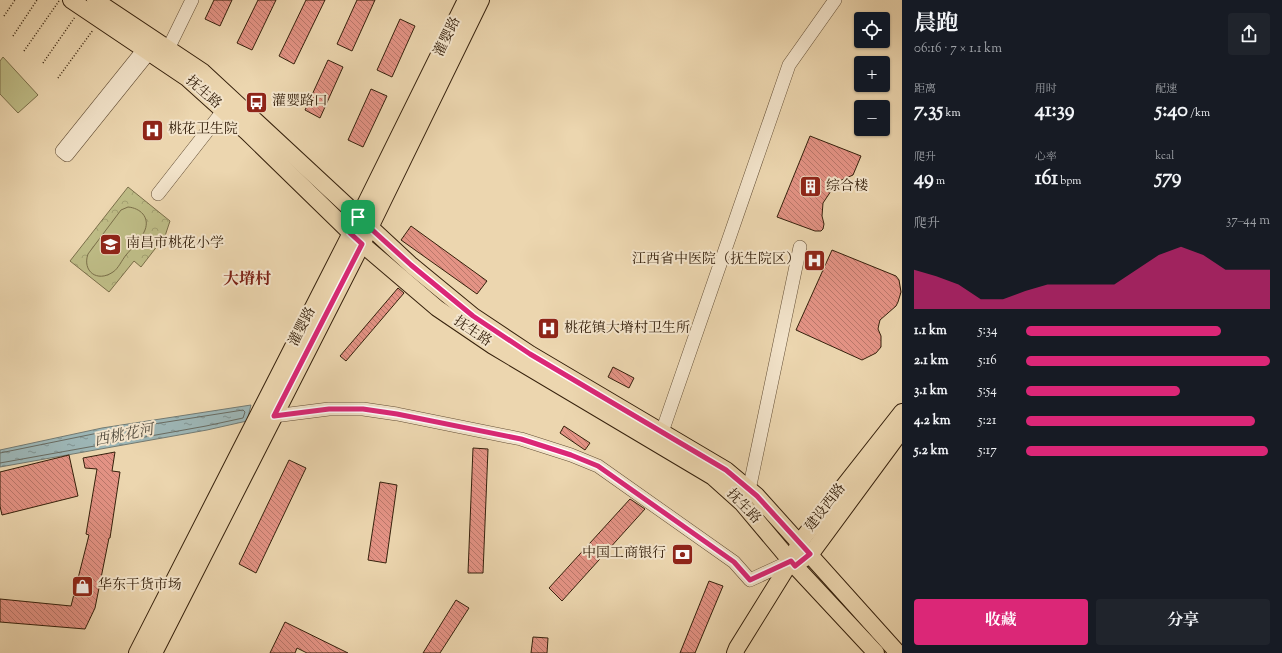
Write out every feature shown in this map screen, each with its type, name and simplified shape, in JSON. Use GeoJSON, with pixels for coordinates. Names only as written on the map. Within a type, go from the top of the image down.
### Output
{"type":"FeatureCollection","features":[{"type":"Feature","properties":{"kind":"main road","name":"灌婴路"},"geometry":{"type":"LineString","coordinates":[[364,222],[466,0]]}},
{"type":"Feature","properties":{"kind":"main road","name":"灌婴路"},"geometry":{"type":"LineString","coordinates":[[137,653],[481,0]]}},
{"type":"Feature","properties":{"kind":"main road","name":"抚生路"},"geometry":{"type":"LineString","coordinates":[[83,2],[168,49],[203,72],[411,265],[473,316],[530,354],[726,470],[757,496],[898,653]]}},
{"type":"Feature","properties":{"kind":"main road","name":"抚生路"},"geometry":{"type":"LineString","coordinates":[[83,2],[100,20],[187,78],[287,171],[356,238],[437,308],[493,346],[712,477],[742,503],[793,564],[876,653]]}},
{"type":"Feature","properties":{"kind":"main road","name":"灌婴路"},"geometry":{"type":"LineString","coordinates":[[154,653],[274,416],[356,238]]}},
{"type":"Feature","properties":{"kind":"main road","name":"建设西路"},"geometry":{"type":"LineString","coordinates":[[742,653],[793,564],[799,543],[902,412]]}},
{"type":"Feature","properties":{"kind":"main road","name":"建设西路"},"geometry":{"type":"LineString","coordinates":[[735,653],[793,564],[810,554],[902,430]]}},
{"type":"Feature","properties":{"kind":"street"},"geometry":{"type":"LineString","coordinates":[[168,49],[192,0]]}},
{"type":"Feature","properties":{"kind":"street"},"geometry":{"type":"LineString","coordinates":[[662,432],[789,65],[835,0]]}},
{"type":"Feature","properties":{"kind":"street"},"geometry":{"type":"LineString","coordinates":[[147,51],[67,155],[62,151],[147,51]]}},
{"type":"Feature","properties":{"kind":"street"},"geometry":{"type":"LineString","coordinates":[[158,194],[223,111]]}},
{"type":"Feature","properties":{"kind":"street"},"geometry":{"type":"LineString","coordinates":[[749,490],[800,248]]}},
{"type":"Feature","properties":{"kind":"street"},"geometry":{"type":"LineString","coordinates":[[274,416],[329,409],[363,409],[397,414],[521,439],[571,455],[598,466],[734,562],[750,580],[793,564]]}},
{"type":"Feature","properties":{"kind":"path"},"geometry":{"type":"LineString","coordinates":[[4,16],[14,0]]}},
{"type":"Feature","properties":{"kind":"path"},"geometry":{"type":"LineString","coordinates":[[13,36],[37,0]]}},
{"type":"Feature","properties":{"kind":"path"},"geometry":{"type":"LineString","coordinates":[[24,51],[59,0]]}},
{"type":"Feature","properties":{"kind":"path"},"geometry":{"type":"LineString","coordinates":[[43,63],[83,2]]}},
{"type":"Feature","properties":{"kind":"path"},"geometry":{"type":"LineString","coordinates":[[58,78],[100,20]]}},
{"type":"Feature","properties":{"kind":"green space"},"geometry":{"type":"Polygon","coordinates":[[[3,57],[38,95],[18,113],[0,94],[0,61],[3,57]]]}},
{"type":"Feature","properties":{"kind":"green space"},"geometry":{"type":"Polygon","coordinates":[[[128,187],[170,221],[165,236],[141,267],[134,261],[109,292],[70,261],[128,187]]]}},
{"type":"Feature","properties":{"kind":"green space"},"geometry":{"type":"Polygon","coordinates":[[[128,207],[140,211],[145,217],[146,225],[144,233],[115,271],[102,276],[92,274],[87,266],[88,254],[121,210],[128,207]]]}},
{"type":"Feature","properties":{"kind":"water","name":"西桃花河"},"geometry":{"type":"Polygon","coordinates":[[[251,405],[247,421],[207,430],[0,467],[0,450],[102,428],[251,405]]]}},
{"type":"Feature","properties":{"kind":"building"},"geometry":{"type":"Polygon","coordinates":[[[214,0],[232,0],[220,26],[205,19],[214,0]]]}},
{"type":"Feature","properties":{"kind":"building"},"geometry":{"type":"Polygon","coordinates":[[[258,0],[276,0],[252,50],[237,43],[258,0]]]}},
{"type":"Feature","properties":{"kind":"building"},"geometry":{"type":"Polygon","coordinates":[[[306,0],[325,0],[294,64],[279,56],[306,0]]]}},
{"type":"Feature","properties":{"kind":"building"},"geometry":{"type":"Polygon","coordinates":[[[357,0],[375,0],[352,51],[337,44],[357,0]]]}},
{"type":"Feature","properties":{"kind":"building"},"geometry":{"type":"Polygon","coordinates":[[[400,19],[415,26],[392,77],[377,70],[400,19]]]}},
{"type":"Feature","properties":{"kind":"building"},"geometry":{"type":"Polygon","coordinates":[[[328,60],[343,67],[320,118],[305,110],[328,60]]]}},
{"type":"Feature","properties":{"kind":"building"},"geometry":{"type":"Polygon","coordinates":[[[371,89],[387,96],[363,147],[348,140],[371,89]]]}},
{"type":"Feature","properties":{"kind":"building","name":"综合楼"},"geometry":{"type":"Polygon","coordinates":[[[810,136],[861,156],[853,175],[837,182],[823,203],[822,216],[824,224],[821,231],[815,231],[777,217],[810,136]]]}},
{"type":"Feature","properties":{"kind":"building"},"geometry":{"type":"Polygon","coordinates":[[[411,226],[487,281],[477,294],[401,240],[411,226]]]}},
{"type":"Feature","properties":{"kind":"building"},"geometry":{"type":"Polygon","coordinates":[[[832,250],[896,276],[899,280],[901,292],[898,302],[896,306],[880,320],[878,329],[881,336],[881,347],[876,353],[862,360],[796,330],[832,250]]]}},
{"type":"Feature","properties":{"kind":"building"},"geometry":{"type":"Polygon","coordinates":[[[398,288],[404,293],[346,361],[340,356],[398,288]]]}},
{"type":"Feature","properties":{"kind":"building"},"geometry":{"type":"Polygon","coordinates":[[[613,367],[634,378],[629,388],[608,377],[613,367]]]}},
{"type":"Feature","properties":{"kind":"building"},"geometry":{"type":"Polygon","coordinates":[[[564,426],[590,443],[585,450],[560,433],[564,426]]]}},
{"type":"Feature","properties":{"kind":"building"},"geometry":{"type":"Polygon","coordinates":[[[473,448],[488,449],[483,573],[468,573],[473,448]]]}},
{"type":"Feature","properties":{"kind":"building"},"geometry":{"type":"Polygon","coordinates":[[[115,452],[112,471],[120,472],[110,538],[95,608],[85,629],[0,622],[0,599],[71,606],[89,535],[86,534],[97,469],[85,468],[83,458],[115,452]]]}},
{"type":"Feature","properties":{"kind":"building"},"geometry":{"type":"Polygon","coordinates":[[[69,455],[78,496],[2,515],[0,506],[0,472],[69,455]]]}},
{"type":"Feature","properties":{"kind":"building"},"geometry":{"type":"Polygon","coordinates":[[[289,460],[306,468],[256,573],[239,564],[289,460]]]}},
{"type":"Feature","properties":{"kind":"building"},"geometry":{"type":"Polygon","coordinates":[[[380,482],[397,485],[386,563],[368,560],[380,482]]]}},
{"type":"Feature","properties":{"kind":"building"},"geometry":{"type":"Polygon","coordinates":[[[630,499],[645,509],[562,601],[549,588],[630,499]]]}},
{"type":"Feature","properties":{"kind":"building"},"geometry":{"type":"Polygon","coordinates":[[[709,581],[723,586],[695,653],[680,653],[709,581]]]}},
{"type":"Feature","properties":{"kind":"building"},"geometry":{"type":"Polygon","coordinates":[[[456,600],[469,608],[440,653],[423,653],[456,600]]]}},
{"type":"Feature","properties":{"kind":"building"},"geometry":{"type":"Polygon","coordinates":[[[285,622],[348,653],[307,653],[297,648],[295,653],[270,653],[285,622]]]}},
{"type":"Feature","properties":{"kind":"building"},"geometry":{"type":"Polygon","coordinates":[[[533,637],[548,638],[547,653],[531,653],[533,637]]]}},
{"type":"Feature","properties":{"kind":"place","name":"灌婴路口"},"geometry":{"type":"Point","coordinates":[256,102]}},
{"type":"Feature","properties":{"kind":"place","name":"桃花卫生院"},"geometry":{"type":"Point","coordinates":[152,130]}},
{"type":"Feature","properties":{"kind":"place","name":"综合楼"},"geometry":{"type":"Point","coordinates":[811,187]}},
{"type":"Feature","properties":{"kind":"place","name":"南昌市桃花小学"},"geometry":{"type":"Point","coordinates":[111,244]}},
{"type":"Feature","properties":{"kind":"place","name":"江西省中医院（抚生院区）"},"geometry":{"type":"Point","coordinates":[815,260]}},
{"type":"Feature","properties":{"kind":"place","name":"桃花镇大塉村卫生所"},"geometry":{"type":"Point","coordinates":[548,329]}},
{"type":"Feature","properties":{"kind":"place","name":"中国工商银行"},"geometry":{"type":"Point","coordinates":[682,554]}},
{"type":"Feature","properties":{"kind":"place","name":"华东干货市场"},"geometry":{"type":"Point","coordinates":[83,586]}},
{"type":"Feature","properties":{"kind":"district","name":"大塉村"},"geometry":{"type":"Point","coordinates":[247,280]}},
{"type":"Feature","properties":{"kind":"route"},"geometry":{"type":"LineString","coordinates":[[358,217],[411,265],[473,316],[530,354],[726,470],[757,496],[810,554],[795,566],[791,561],[750,580],[734,562],[598,466],[571,455],[521,439],[397,414],[363,409],[329,409],[274,416],[362,244],[350,233],[358,217]]}}]}
